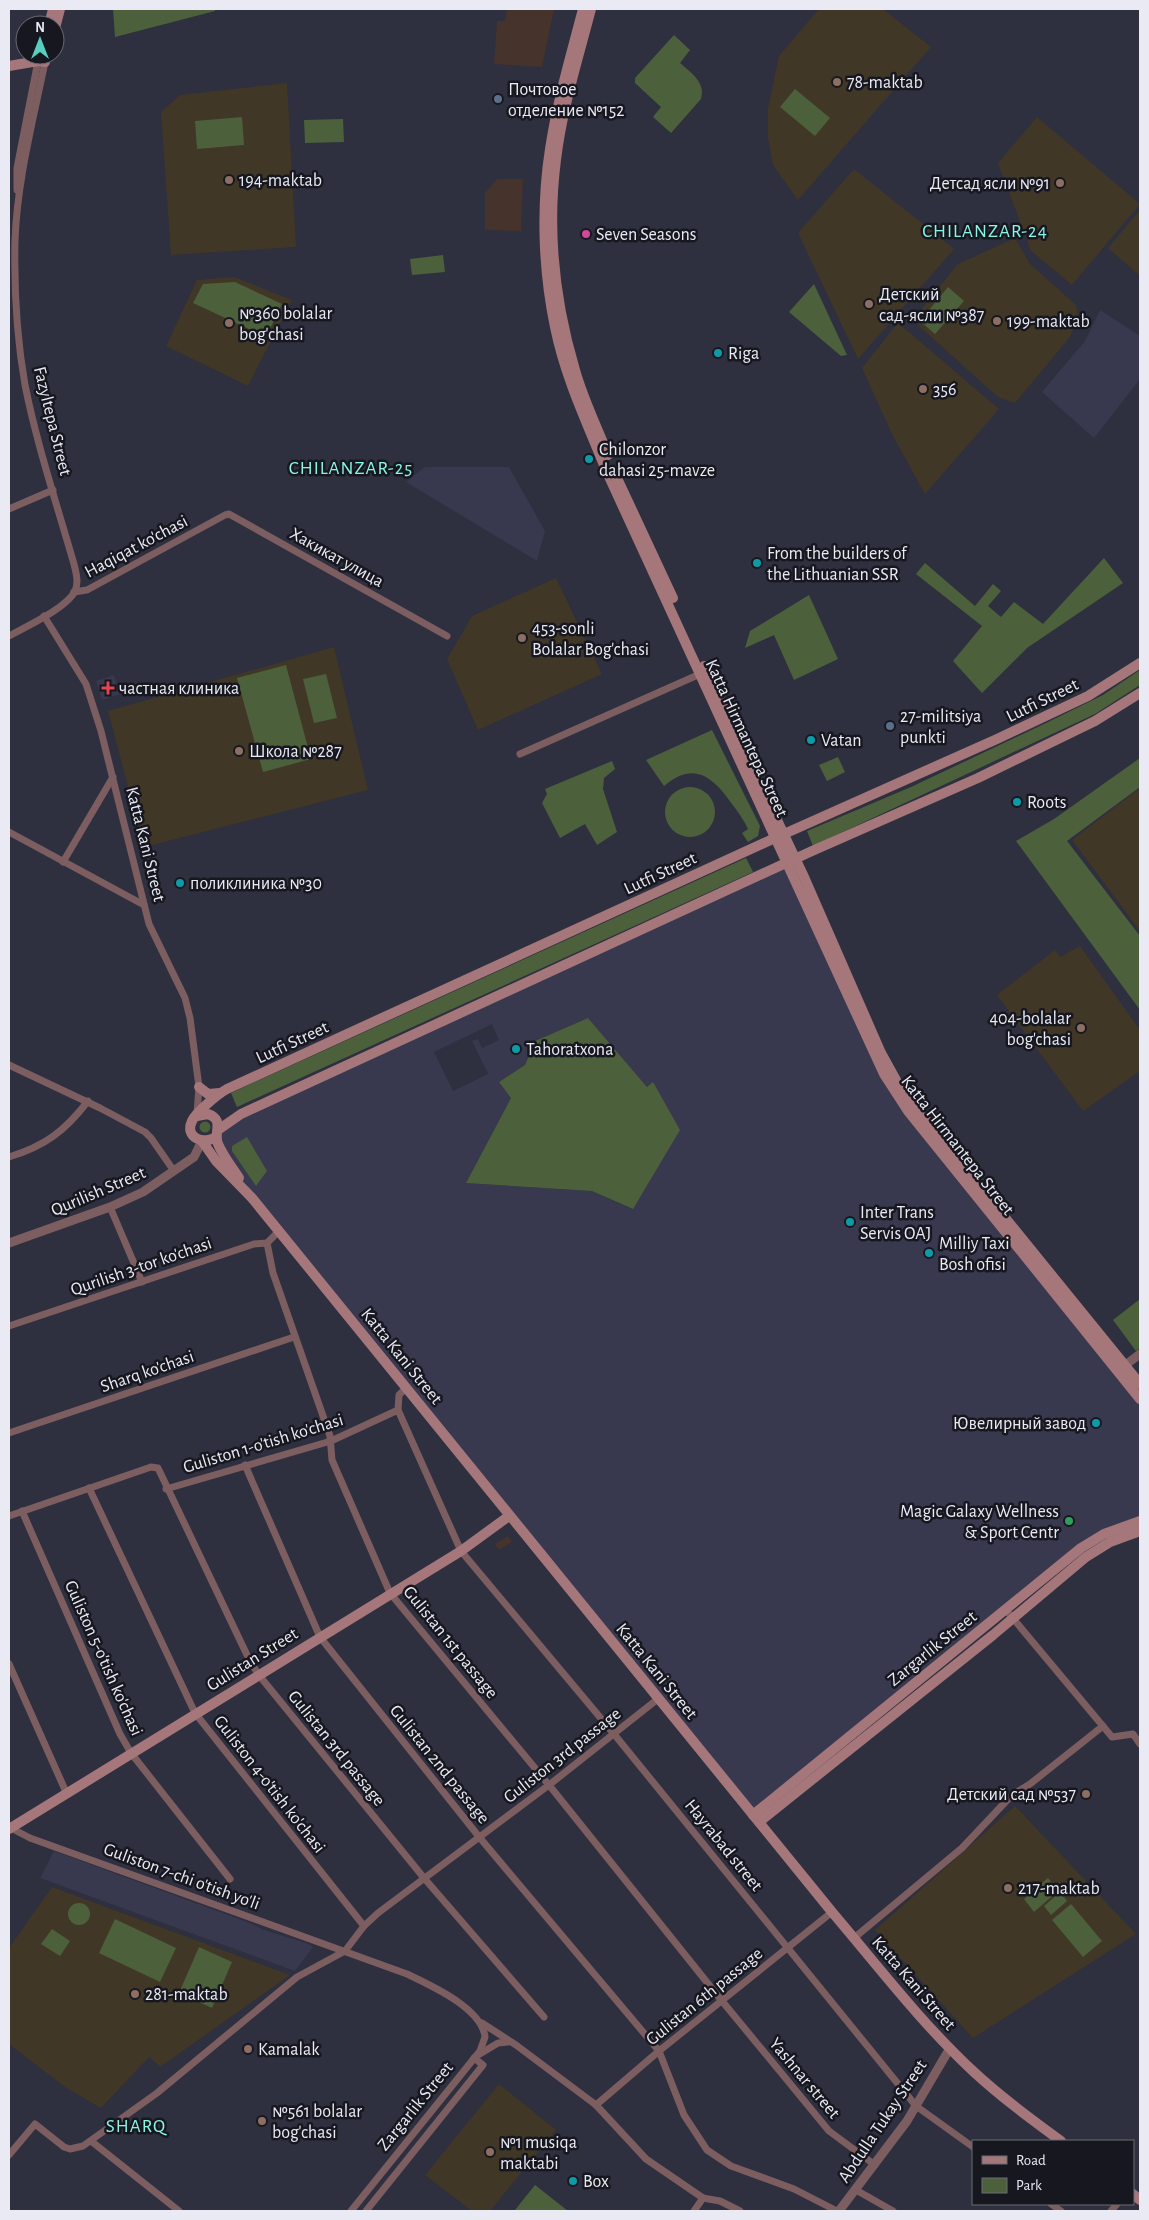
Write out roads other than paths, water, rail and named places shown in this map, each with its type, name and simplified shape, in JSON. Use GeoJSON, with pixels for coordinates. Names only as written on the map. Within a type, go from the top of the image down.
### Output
{"type":"FeatureCollection","features":[{"type":"Feature","properties":{"kind":"main road","name":"Katta Hirmаntepa Street"},"geometry":{"type":"LineString","coordinates":[[583,9],[549,155],[546,185],[546,263],[555,328],[568,374],[700,674],[779,836]]}},
{"type":"Feature","properties":{"kind":"main road","name":"Katta Hirmаntepa Street"},"geometry":{"type":"LineString","coordinates":[[591,9],[572,85],[556,162],[554,194],[555,279],[563,328],[575,372],[610,469],[779,836],[874,1056],[898,1097],[1121,1368],[1140,1399]]}},
{"type":"Feature","properties":{"kind":"main road","name":"Lutfi Street"},"geometry":{"type":"LineString","coordinates":[[196,1116],[220,1093],[779,836],[1075,703],[1112,682],[1140,663]]}},
{"type":"Feature","properties":{"kind":"main road"},"geometry":{"type":"LineString","coordinates":[[217,1133],[218,1122],[214,1117],[205,1113],[196,1116],[192,1122],[191,1131],[194,1137],[202,1141],[209,1141],[241,1114],[790,861],[986,774],[1095,721],[1140,693]]}},
{"type":"Feature","properties":{"kind":"main road"},"geometry":{"type":"LineString","coordinates":[[199,1087],[208,1094],[220,1093]]}},
{"type":"Feature","properties":{"kind":"main road","name":"Katta Kani Street"},"geometry":{"type":"LineString","coordinates":[[217,1133],[218,1144],[252,1198]]}},
{"type":"Feature","properties":{"kind":"main road","name":"Katta Kani Street"},"geometry":{"type":"LineString","coordinates":[[202,1141],[211,1154],[252,1198],[279,1231],[854,1938],[950,2048],[987,2083],[1060,2140]]}},
{"type":"Feature","properties":{"kind":"main road","name":"Katta Hirmаntepa Street"},"geometry":{"type":"LineString","coordinates":[[1121,1368],[1140,1384]]}},
{"type":"Feature","properties":{"kind":"main road","name":"Gulistan Street"},"geometry":{"type":"LineString","coordinates":[[9,1828],[461,1551],[509,1516]]}},
{"type":"Feature","properties":{"kind":"main road","name":"Zargarlik Street"},"geometry":{"type":"LineString","coordinates":[[756,1818],[1009,1614],[1089,1544],[1104,1534],[1140,1521]]}},
{"type":"Feature","properties":{"kind":"main road","name":"Zargarlik Street"},"geometry":{"type":"LineString","coordinates":[[1009,1614],[1086,1557],[1110,1542],[1140,1531]]}},
{"type":"Feature","properties":{"kind":"street","name":"Fazyltepa Street"},"geometry":{"type":"LineString","coordinates":[[41,65],[17,168],[16,262],[21,356],[31,412],[76,573],[74,592]]}},
{"type":"Feature","properties":{"kind":"street"},"geometry":{"type":"LineString","coordinates":[[9,510],[53,490]]}},
{"type":"Feature","properties":{"kind":"street","name":"Хакикат улица"},"geometry":{"type":"LineString","coordinates":[[211,522],[225,515],[234,516],[447,636]]}},
{"type":"Feature","properties":{"kind":"street","name":"Haqiqat ko'chasi"},"geometry":{"type":"LineString","coordinates":[[74,592],[87,590],[211,522]]}},
{"type":"Feature","properties":{"kind":"street"},"geometry":{"type":"LineString","coordinates":[[9,636],[61,605],[74,592]]}},
{"type":"Feature","properties":{"kind":"street","name":"Katta Kani Street"},"geometry":{"type":"LineString","coordinates":[[44,616],[84,680],[102,731],[144,905],[154,937],[185,998],[190,1018],[199,1087],[196,1116]]}},
{"type":"Feature","properties":{"kind":"street"},"geometry":{"type":"LineString","coordinates":[[520,754],[700,674]]}},
{"type":"Feature","properties":{"kind":"street"},"geometry":{"type":"LineString","coordinates":[[63,862],[113,777]]}},
{"type":"Feature","properties":{"kind":"street"},"geometry":{"type":"LineString","coordinates":[[9,832],[144,905]]}},
{"type":"Feature","properties":{"kind":"street"},"geometry":{"type":"LineString","coordinates":[[9,1065],[88,1102],[148,1135],[174,1171]]}},
{"type":"Feature","properties":{"kind":"street","name":"Katta Kani Street"},"geometry":{"type":"LineString","coordinates":[[199,1087],[214,1117]]}},
{"type":"Feature","properties":{"kind":"street"},"geometry":{"type":"LineString","coordinates":[[9,1157],[48,1141],[65,1128],[88,1102]]}},
{"type":"Feature","properties":{"kind":"street","name":"Qurilish Street"},"geometry":{"type":"LineString","coordinates":[[194,1157],[202,1141]]}},
{"type":"Feature","properties":{"kind":"street","name":"Qurilish Street"},"geometry":{"type":"LineString","coordinates":[[9,1243],[110,1207],[143,1192],[194,1157],[211,1154]]}},
{"type":"Feature","properties":{"kind":"street"},"geometry":{"type":"LineString","coordinates":[[110,1207],[142,1282]]}},
{"type":"Feature","properties":{"kind":"street"},"geometry":{"type":"LineString","coordinates":[[267,1243],[279,1231]]}},
{"type":"Feature","properties":{"kind":"street","name":"Qurilish 3-tor ko'chasi"},"geometry":{"type":"LineString","coordinates":[[9,1326],[254,1244],[267,1243]]}},
{"type":"Feature","properties":{"kind":"street","name":"Gulistan 1st passage"},"geometry":{"type":"LineString","coordinates":[[267,1243],[273,1273],[331,1442],[332,1460],[390,1593],[549,1785],[722,2001]]}},
{"type":"Feature","properties":{"kind":"street","name":"Sharq ko'chasi"},"geometry":{"type":"LineString","coordinates":[[9,1433],[294,1337]]}},
{"type":"Feature","properties":{"kind":"street"},"geometry":{"type":"LineString","coordinates":[[1121,1368],[1140,1354]]}},
{"type":"Feature","properties":{"kind":"street"},"geometry":{"type":"LineString","coordinates":[[398,1410],[399,1395],[406,1387]]}},
{"type":"Feature","properties":{"kind":"street","name":"Guliston 1-o'tish ko'chasi"},"geometry":{"type":"LineString","coordinates":[[166,1489],[331,1442],[398,1410]]}},
{"type":"Feature","properties":{"kind":"street","name":"Hayrabad street"},"geometry":{"type":"LineString","coordinates":[[398,1410],[461,1551],[614,1734],[916,2106],[972,2146]]}},
{"type":"Feature","properties":{"kind":"street","name":"Gulistan 2nd passage"},"geometry":{"type":"LineString","coordinates":[[245,1465],[320,1636],[480,1838],[659,2052],[684,2115],[707,2150],[730,2166],[794,2189],[838,2211]]}},
{"type":"Feature","properties":{"kind":"street","name":"Gulistan 3rd passage"},"geometry":{"type":"LineString","coordinates":[[89,1488],[155,1466],[158,1468],[166,1489],[258,1674],[424,1878],[544,2017]]}},
{"type":"Feature","properties":{"kind":"street"},"geometry":{"type":"LineString","coordinates":[[9,1516],[89,1488]]}},
{"type":"Feature","properties":{"kind":"street","name":"Guliston 4-o'tish ko'chasi"},"geometry":{"type":"LineString","coordinates":[[89,1488],[195,1713],[364,1926]]}},
{"type":"Feature","properties":{"kind":"street","name":"Guliston 5-o'tish ko'chasi"},"geometry":{"type":"LineString","coordinates":[[22,1511],[120,1734],[131,1753],[230,1879]]}},
{"type":"Feature","properties":{"kind":"street"},"geometry":{"type":"LineString","coordinates":[[1009,1614],[1112,1737],[1133,1734],[1140,1744]]}},
{"type":"Feature","properties":{"kind":"street"},"geometry":{"type":"LineString","coordinates":[[9,1664],[66,1792]]}},
{"type":"Feature","properties":{"kind":"street","name":"Guliston 3rd passage"},"geometry":{"type":"LineString","coordinates":[[345,1951],[364,1926],[424,1878],[549,1785],[659,1698]]}},
{"type":"Feature","properties":{"kind":"street"},"geometry":{"type":"LineString","coordinates":[[854,1938],[962,1848],[1012,1795],[1030,1784],[1103,1726]]}},
{"type":"Feature","properties":{"kind":"street","name":"Guliston 7-chi o'tish yo'li"},"geometry":{"type":"LineString","coordinates":[[9,1828],[30,1838],[407,1974],[439,1990],[456,2000],[479,2022],[516,2045],[596,2105],[646,2159],[703,2198],[720,2201],[740,2211]]}},
{"type":"Feature","properties":{"kind":"street","name":"Gulistan 6th passage"},"geometry":{"type":"LineString","coordinates":[[596,2105],[832,1912]]}},
{"type":"Feature","properties":{"kind":"street"},"geometry":{"type":"LineString","coordinates":[[9,2154],[35,2124],[64,2147],[70,2149],[83,2146],[164,2087],[297,1977],[345,1951]]}},
{"type":"Feature","properties":{"kind":"street","name":"Yashnar street"},"geometry":{"type":"LineString","coordinates":[[722,2001],[829,2131],[875,2165]]}},
{"type":"Feature","properties":{"kind":"street"},"geometry":{"type":"LineString","coordinates":[[474,2058],[486,2037],[479,2022]]}},
{"type":"Feature","properties":{"kind":"street"},"geometry":{"type":"LineString","coordinates":[[474,2058],[501,2042],[505,2041],[516,2045]]}},
{"type":"Feature","properties":{"kind":"street","name":"Abdulla Tukay Street"},"geometry":{"type":"LineString","coordinates":[[838,2211],[875,2165],[916,2106],[950,2048]]}},
{"type":"Feature","properties":{"kind":"street","name":"Zargarlik Street"},"geometry":{"type":"LineString","coordinates":[[351,2211],[474,2058],[483,2065],[366,2211]]}},
{"type":"Feature","properties":{"kind":"street"},"geometry":{"type":"LineString","coordinates":[[91,2141],[179,2211]]}},
{"type":"Feature","properties":{"kind":"street"},"geometry":{"type":"LineString","coordinates":[[856,2190],[893,2211]]}},
{"type":"Feature","properties":{"kind":"street"},"geometry":{"type":"LineString","coordinates":[[694,2211],[703,2198]]}},
{"type":"Feature","properties":{"kind":"place","name":"78-maktab"},"geometry":{"type":"Point","coordinates":[837,82]}},
{"type":"Feature","properties":{"kind":"place","name":"Почтовое отделение №152"},"geometry":{"type":"Point","coordinates":[498,99]}},
{"type":"Feature","properties":{"kind":"place","name":"194-maktab"},"geometry":{"type":"Point","coordinates":[229,180]}},
{"type":"Feature","properties":{"kind":"place","name":"Детсад ясли №91"},"geometry":{"type":"Point","coordinates":[1060,183]}},
{"type":"Feature","properties":{"kind":"place","name":"Seven Seasons"},"geometry":{"type":"Point","coordinates":[586,234]}},
{"type":"Feature","properties":{"kind":"place","name":"Детский сад-ясли №387"},"geometry":{"type":"Point","coordinates":[869,304]}},
{"type":"Feature","properties":{"kind":"place","name":"199-maktab"},"geometry":{"type":"Point","coordinates":[997,321]}},
{"type":"Feature","properties":{"kind":"place","name":"№360 bolalar bog'chasi"},"geometry":{"type":"Point","coordinates":[229,323]}},
{"type":"Feature","properties":{"kind":"place","name":"Riga"},"geometry":{"type":"Point","coordinates":[718,353]}},
{"type":"Feature","properties":{"kind":"place","name":"356"},"geometry":{"type":"Point","coordinates":[923,389]}},
{"type":"Feature","properties":{"kind":"place","name":"Chilonzor dahasi 25-mavze"},"geometry":{"type":"Point","coordinates":[589,459]}},
{"type":"Feature","properties":{"kind":"place","name":"From the builders of the Lithuanian SSR"},"geometry":{"type":"Point","coordinates":[757,563]}},
{"type":"Feature","properties":{"kind":"place","name":"453-sonli Bolalar Bog'chasi"},"geometry":{"type":"Point","coordinates":[522,638]}},
{"type":"Feature","properties":{"kind":"place","name":"частная клиника"},"geometry":{"type":"Point","coordinates":[108,688]}},
{"type":"Feature","properties":{"kind":"place","name":"27-militsiya punkti"},"geometry":{"type":"Point","coordinates":[890,726]}},
{"type":"Feature","properties":{"kind":"place","name":"Vatan"},"geometry":{"type":"Point","coordinates":[811,740]}},
{"type":"Feature","properties":{"kind":"place","name":"Школа №287"},"geometry":{"type":"Point","coordinates":[239,751]}},
{"type":"Feature","properties":{"kind":"place","name":"Roots"},"geometry":{"type":"Point","coordinates":[1017,802]}},
{"type":"Feature","properties":{"kind":"place","name":"поликлиника №30"},"geometry":{"type":"Point","coordinates":[180,883]}},
{"type":"Feature","properties":{"kind":"place","name":"404-bolalar bog'chasi"},"geometry":{"type":"Point","coordinates":[1081,1028]}},
{"type":"Feature","properties":{"kind":"place","name":"Tahoratxona"},"geometry":{"type":"Point","coordinates":[516,1049]}},
{"type":"Feature","properties":{"kind":"place","name":"Inter Trans Servis OAJ"},"geometry":{"type":"Point","coordinates":[850,1222]}},
{"type":"Feature","properties":{"kind":"place","name":"Milliy Taxi Bosh ofisi"},"geometry":{"type":"Point","coordinates":[929,1253]}},
{"type":"Feature","properties":{"kind":"place","name":"Ювелирный завод"},"geometry":{"type":"Point","coordinates":[1096,1423]}},
{"type":"Feature","properties":{"kind":"place","name":"Magic Galaxy Wellness & Sport Centr"},"geometry":{"type":"Point","coordinates":[1069,1521]}},
{"type":"Feature","properties":{"kind":"place","name":"Детский сад №537"},"geometry":{"type":"Point","coordinates":[1086,1794]}},
{"type":"Feature","properties":{"kind":"place","name":"217-maktab"},"geometry":{"type":"Point","coordinates":[1008,1888]}},
{"type":"Feature","properties":{"kind":"place","name":"281-maktab"},"geometry":{"type":"Point","coordinates":[135,1994]}},
{"type":"Feature","properties":{"kind":"place","name":"Kamalak"},"geometry":{"type":"Point","coordinates":[248,2049]}},
{"type":"Feature","properties":{"kind":"place","name":"№561 bolalar bog'chasi"},"geometry":{"type":"Point","coordinates":[262,2121]}},
{"type":"Feature","properties":{"kind":"place","name":"№1 musiqa maktabi"},"geometry":{"type":"Point","coordinates":[490,2152]}},
{"type":"Feature","properties":{"kind":"place","name":"Box"},"geometry":{"type":"Point","coordinates":[573,2181]}},
{"type":"Feature","properties":{"kind":"district","name":"CHILANZAR-24"},"geometry":{"type":"Point","coordinates":[985,230]}},
{"type":"Feature","properties":{"kind":"district","name":"CHILANZAR-25"},"geometry":{"type":"Point","coordinates":[351,467]}},
{"type":"Feature","properties":{"kind":"district","name":"SHARQ"},"geometry":{"type":"Point","coordinates":[136,2125]}}]}
